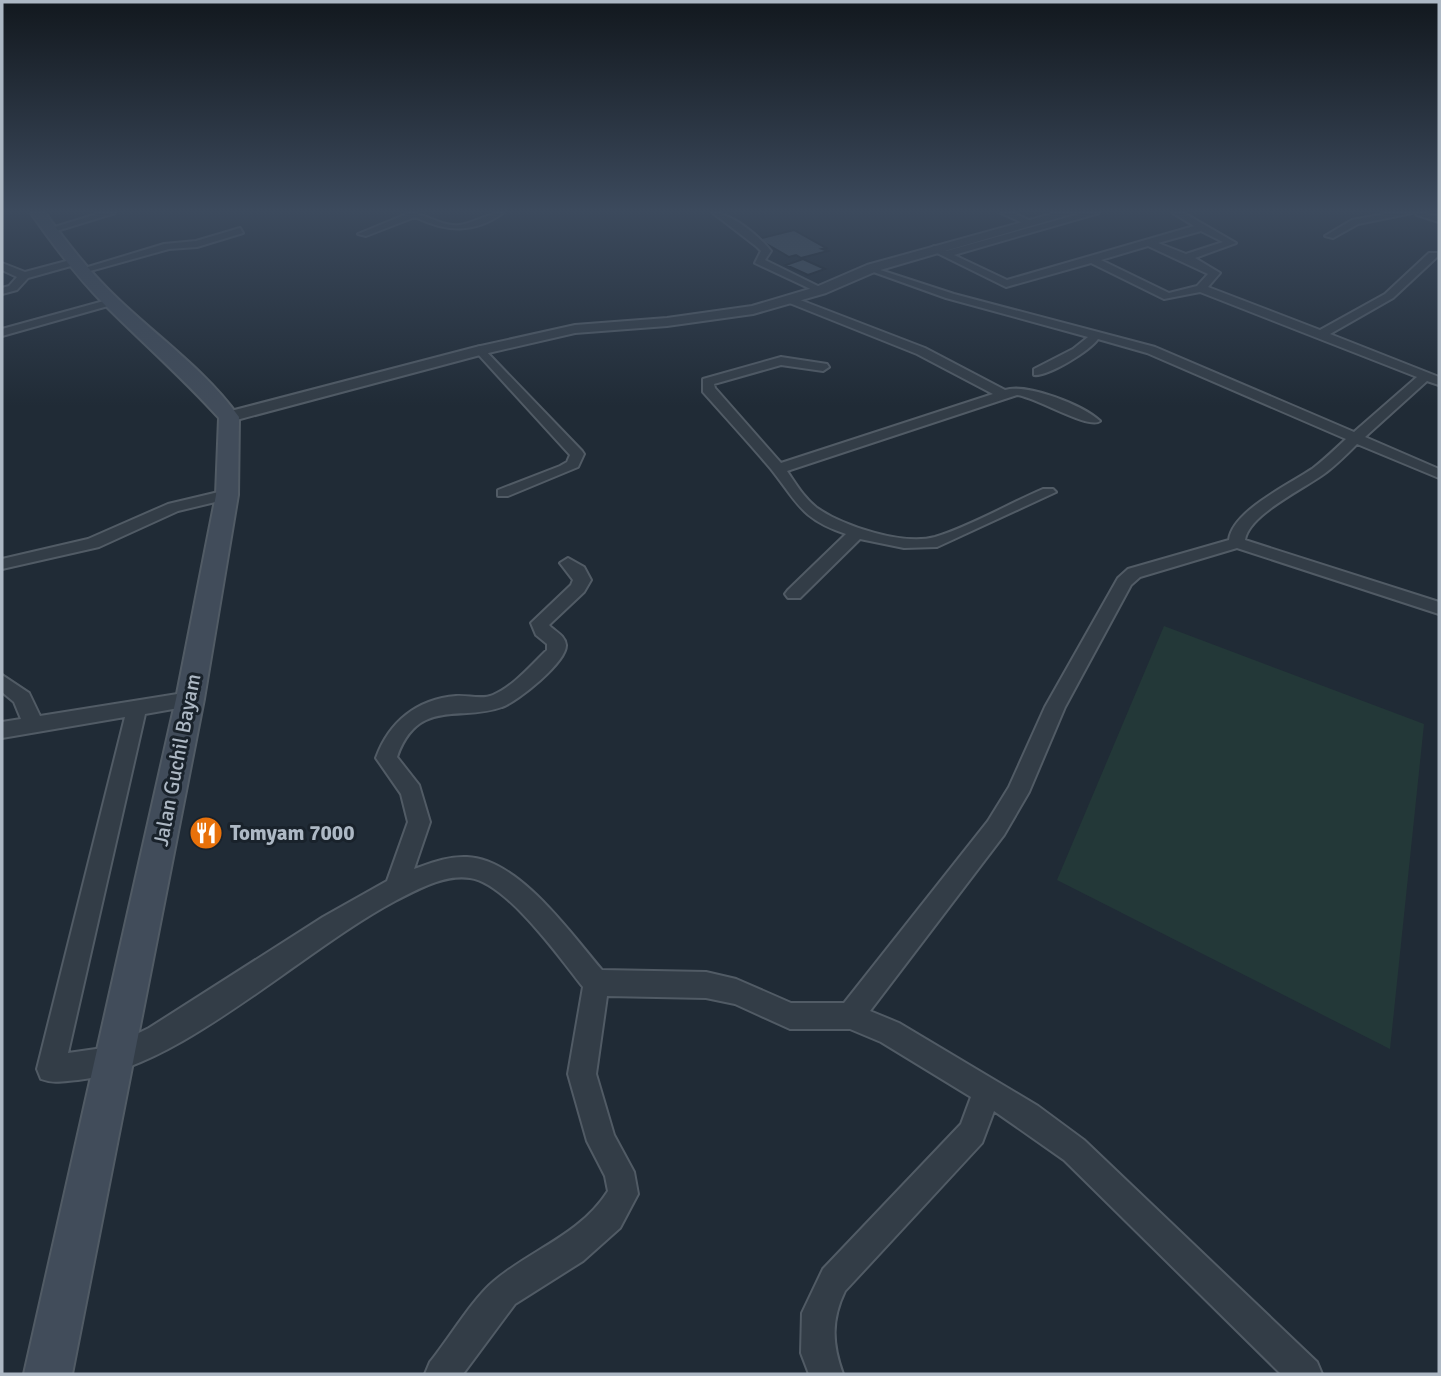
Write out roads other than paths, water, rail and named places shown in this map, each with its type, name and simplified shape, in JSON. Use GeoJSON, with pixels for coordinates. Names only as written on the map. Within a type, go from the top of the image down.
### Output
{"type":"FeatureCollection","features":[{"type":"Feature","properties":{"kind":"main road"},"geometry":{"type":"LineString","coordinates":[[88,277],[111,302],[183,367],[229,417]]}},
{"type":"Feature","properties":{"kind":"main road","name":"Jalan Guchil Bayam"},"geometry":{"type":"LineString","coordinates":[[48,1374],[190,699],[227,495],[229,417]]}},
{"type":"Feature","properties":{"kind":"street"},"geometry":{"type":"LineString","coordinates":[[2,290],[13,288],[23,277]]}},
{"type":"Feature","properties":{"kind":"street"},"geometry":{"type":"LineString","coordinates":[[794,277],[821,290]]}},
{"type":"Feature","properties":{"kind":"street"},"geometry":{"type":"LineString","coordinates":[[229,417],[481,350],[575,329],[710,317],[791,300],[851,277]]}},
{"type":"Feature","properties":{"kind":"street"},"geometry":{"type":"LineString","coordinates":[[898,277],[950,296],[1151,350],[1439,474]]}},
{"type":"Feature","properties":{"kind":"street"},"geometry":{"type":"LineString","coordinates":[[992,277],[1006,284],[1031,277]]}},
{"type":"Feature","properties":{"kind":"street"},"geometry":{"type":"LineString","coordinates":[[1128,277],[1168,297],[1201,288],[1211,277]]}},
{"type":"Feature","properties":{"kind":"street"},"geometry":{"type":"LineString","coordinates":[[1320,336],[1390,296],[1410,277]]}},
{"type":"Feature","properties":{"kind":"street"},"geometry":{"type":"LineString","coordinates":[[1201,288],[1432,378]]}},
{"type":"Feature","properties":{"kind":"street"},"geometry":{"type":"LineString","coordinates":[[791,300],[920,351],[1002,394]]}},
{"type":"Feature","properties":{"kind":"street"},"geometry":{"type":"LineString","coordinates":[[2,333],[111,302]]}},
{"type":"Feature","properties":{"kind":"street"},"geometry":{"type":"LineString","coordinates":[[1038,372],[1055,360],[1086,348],[1094,336]]}},
{"type":"Feature","properties":{"kind":"street"},"geometry":{"type":"LineString","coordinates":[[481,350],[577,454],[573,464],[565,469],[503,493]]}},
{"type":"Feature","properties":{"kind":"street"},"geometry":{"type":"LineString","coordinates":[[823,367],[781,361],[708,382],[708,389],[737,426],[778,469],[801,502],[858,532],[888,541],[921,545],[937,542],[1048,492]]}},
{"type":"Feature","properties":{"kind":"street"},"geometry":{"type":"LineString","coordinates":[[1237,543],[1238,533],[1244,525],[1271,501],[1320,470],[1432,378]]}},
{"type":"Feature","properties":{"kind":"street"},"geometry":{"type":"LineString","coordinates":[[778,469],[1002,394],[1023,390],[1093,421]]}},
{"type":"Feature","properties":{"kind":"street"},"geometry":{"type":"LineString","coordinates":[[2,564],[93,543],[173,507],[227,495]]}},
{"type":"Feature","properties":{"kind":"street"},"geometry":{"type":"LineString","coordinates":[[794,594],[858,532]]}},
{"type":"Feature","properties":{"kind":"street"},"geometry":{"type":"LineString","coordinates":[[850,1016],[996,828],[1018,792],[1055,707],[1124,582],[1134,573],[1237,543],[1439,608]]}},
{"type":"Feature","properties":{"kind":"street"},"geometry":{"type":"LineString","coordinates":[[397,886],[419,822],[411,790],[386,758],[390,741],[406,725],[428,711],[453,704],[488,705],[502,699],[554,654],[556,641],[542,630],[540,623],[578,588],[582,580],[578,571],[568,563]]}},
{"type":"Feature","properties":{"kind":"street"},"geometry":{"type":"LineString","coordinates":[[2,681],[22,698],[33,723]]}},
{"type":"Feature","properties":{"kind":"street"},"geometry":{"type":"LineString","coordinates":[[2,730],[190,699]]}},
{"type":"Feature","properties":{"kind":"street"},"geometry":{"type":"LineString","coordinates":[[137,707],[51,1069],[116,1059],[198,1015],[397,886],[442,870],[468,867],[493,876],[514,891],[596,983],[706,985],[736,992],[790,1016],[850,1016],[890,1032],[1028,1116],[1074,1150],[1305,1374]]}},
{"type":"Feature","properties":{"kind":"street"},"geometry":{"type":"LineString","coordinates":[[442,1374],[504,1293],[572,1250],[609,1217],[623,1194],[619,1172],[601,1141],[582,1074],[596,983]]}},
{"type":"Feature","properties":{"kind":"street"},"geometry":{"type":"LineString","coordinates":[[826,1374],[818,1353],[818,1313],[834,1280],[972,1133],[986,1092]]}},
{"type":"Feature","properties":{"kind":"place","name":"Tomyam 7000"},"geometry":{"type":"Point","coordinates":[206,833]}}]}
